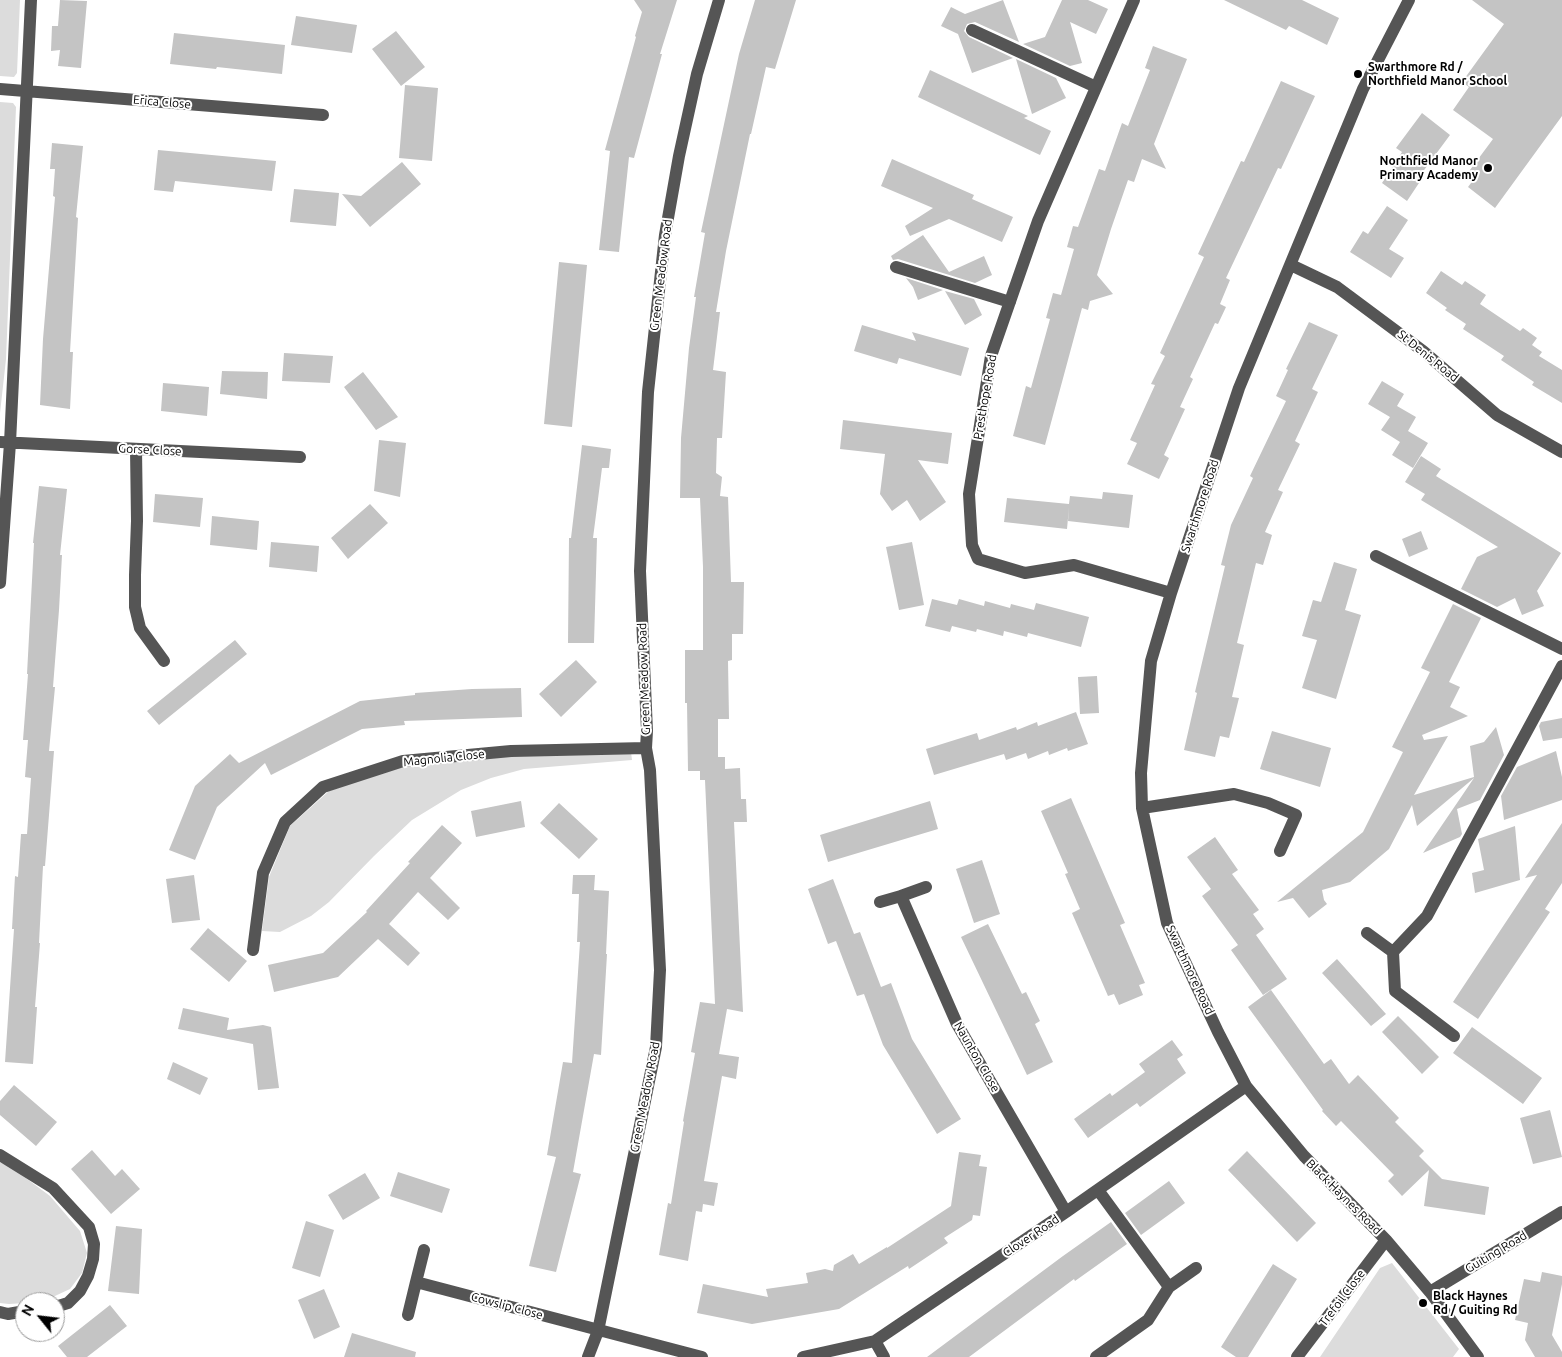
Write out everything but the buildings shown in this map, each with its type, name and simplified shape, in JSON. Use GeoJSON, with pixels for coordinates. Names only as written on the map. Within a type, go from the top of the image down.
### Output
{"type":"FeatureCollection","features":[{"type":"Feature","properties":{"kind":"street"},"geometry":{"type":"LineString","coordinates":[[0,583],[5,442],[31,0]]}},
{"type":"Feature","properties":{"kind":"street","name":"Green Meadow Road"},"geometry":{"type":"LineString","coordinates":[[588,1357],[598,1331],[656,1047],[660,970],[650,770],[646,748],[647,730],[640,571],[648,392],[665,235],[677,165],[697,74],[720,0]]}},
{"type":"Feature","properties":{"kind":"street","name":"Presthope Road"},"geometry":{"type":"LineString","coordinates":[[1134,0],[1038,221],[991,356],[969,494],[972,544],[978,559],[1025,573],[1074,566],[1171,593]]}},
{"type":"Feature","properties":{"kind":"street","name":"Swarthmore Road"},"geometry":{"type":"LineString","coordinates":[[1218,1032],[1167,923],[1142,808],[1141,773],[1152,661],[1171,593],[1239,388],[1363,89],[1409,0]]}},
{"type":"Feature","properties":{"kind":"street"},"geometry":{"type":"LineString","coordinates":[[972,30],[1096,87]]}},
{"type":"Feature","properties":{"kind":"street","name":"Erica Close"},"geometry":{"type":"LineString","coordinates":[[0,89],[323,115]]}},
{"type":"Feature","properties":{"kind":"street","name":"St Denis Road"},"geometry":{"type":"LineString","coordinates":[[1291,265],[1338,287],[1424,351],[1497,415],[1562,452]]}},
{"type":"Feature","properties":{"kind":"street"},"geometry":{"type":"LineString","coordinates":[[896,267],[1010,302]]}},
{"type":"Feature","properties":{"kind":"street","name":"Gorse Close"},"geometry":{"type":"LineString","coordinates":[[5,442],[300,457]]}},
{"type":"Feature","properties":{"kind":"street"},"geometry":{"type":"LineString","coordinates":[[136,449],[135,607],[140,628],[164,661]]}},
{"type":"Feature","properties":{"kind":"street"},"geometry":{"type":"LineString","coordinates":[[1376,556],[1562,649]]}},
{"type":"Feature","properties":{"kind":"street"},"geometry":{"type":"LineString","coordinates":[[1454,1036],[1396,991],[1393,952],[1427,916],[1562,666]]}},
{"type":"Feature","properties":{"kind":"street","name":"Magnolia Close"},"geometry":{"type":"LineString","coordinates":[[253,950],[263,873],[284,822],[323,787],[403,761],[511,751],[646,748]]}},
{"type":"Feature","properties":{"kind":"street"},"geometry":{"type":"LineString","coordinates":[[1142,808],[1234,794],[1268,803],[1296,815],[1280,851]]}},
{"type":"Feature","properties":{"kind":"street"},"geometry":{"type":"LineString","coordinates":[[880,902],[926,887]]}},
{"type":"Feature","properties":{"kind":"street","name":"Naunton Close"},"geometry":{"type":"LineString","coordinates":[[902,896],[957,1024],[1066,1212]]}},
{"type":"Feature","properties":{"kind":"street"},"geometry":{"type":"LineString","coordinates":[[1366,932],[1393,952]]}},
{"type":"Feature","properties":{"kind":"street","name":"Black Haynes Road"},"geometry":{"type":"LineString","coordinates":[[1218,1032],[1246,1086],[1304,1156],[1386,1240],[1430,1292],[1478,1357]]}},
{"type":"Feature","properties":{"kind":"street","name":"Clover Road"},"geometry":{"type":"LineString","coordinates":[[803,1357],[875,1341],[1066,1212],[1246,1086]]}},
{"type":"Feature","properties":{"kind":"street"},"geometry":{"type":"LineString","coordinates":[[0,1155],[53,1188],[89,1227],[94,1244],[93,1259],[88,1276],[80,1291],[65,1303]]}},
{"type":"Feature","properties":{"kind":"street"},"geometry":{"type":"LineString","coordinates":[[1098,1190],[1169,1287]]}},
{"type":"Feature","properties":{"kind":"street","name":"Guiting Road"},"geometry":{"type":"LineString","coordinates":[[1430,1292],[1562,1212]]}},
{"type":"Feature","properties":{"kind":"street","name":"Trefoil Close"},"geometry":{"type":"LineString","coordinates":[[1297,1357],[1386,1240]]}},
{"type":"Feature","properties":{"kind":"street"},"geometry":{"type":"LineString","coordinates":[[408,1315],[424,1250]]}},
{"type":"Feature","properties":{"kind":"street"},"geometry":{"type":"LineString","coordinates":[[1096,1357],[1148,1320],[1169,1287],[1196,1268]]}},
{"type":"Feature","properties":{"kind":"street","name":"Cowslip Close"},"geometry":{"type":"LineString","coordinates":[[416,1282],[598,1331]]}},
{"type":"Feature","properties":{"kind":"street"},"geometry":{"type":"LineString","coordinates":[[0,1312],[15,1313]]}},
{"type":"Feature","properties":{"kind":"street"},"geometry":{"type":"LineString","coordinates":[[598,1331],[702,1357]]}},
{"type":"Feature","properties":{"kind":"street"},"geometry":{"type":"LineString","coordinates":[[875,1341],[884,1357]]}},
{"type":"Feature","properties":{"kind":"shaded area"},"geometry":{"type":"Polygon","coordinates":[[[0,0],[20,0],[17,73],[14,77],[0,76],[0,0]]]}},
{"type":"Feature","properties":{"kind":"shaded area"},"geometry":{"type":"Polygon","coordinates":[[[0,102],[13,103],[16,107],[6,359],[0,413],[0,102]]]}},
{"type":"Feature","properties":{"kind":"shaded area"},"geometry":{"type":"Polygon","coordinates":[[[631,752],[632,760],[524,769],[491,778],[461,790],[412,820],[329,902],[311,916],[280,932],[262,931],[269,877],[290,826],[329,791],[405,765],[511,756],[631,752]]]}},
{"type":"Feature","properties":{"kind":"shaded area"},"geometry":{"type":"Polygon","coordinates":[[[0,1162],[11,1167],[50,1196],[80,1231],[87,1253],[82,1273],[70,1289],[64,1292],[15,1292],[15,1304],[0,1303],[0,1162]]]}},
{"type":"Feature","properties":{"kind":"shaded area"},"geometry":{"type":"Polygon","coordinates":[[[1392,1263],[1459,1349],[1453,1357],[1320,1357],[1380,1268],[1392,1263]]]}},
{"type":"Feature","properties":{"kind":"place","name":"Swarthmore Rd / Northfield Manor School"},"geometry":{"type":"Point","coordinates":[1358,74]}},
{"type":"Feature","properties":{"kind":"place","name":"Northfield Manor Primary Academy"},"geometry":{"type":"Point","coordinates":[1488,168]}},
{"type":"Feature","properties":{"kind":"place","name":"Black Haynes Rd / Guiting Rd"},"geometry":{"type":"Point","coordinates":[1423,1303]}}]}
